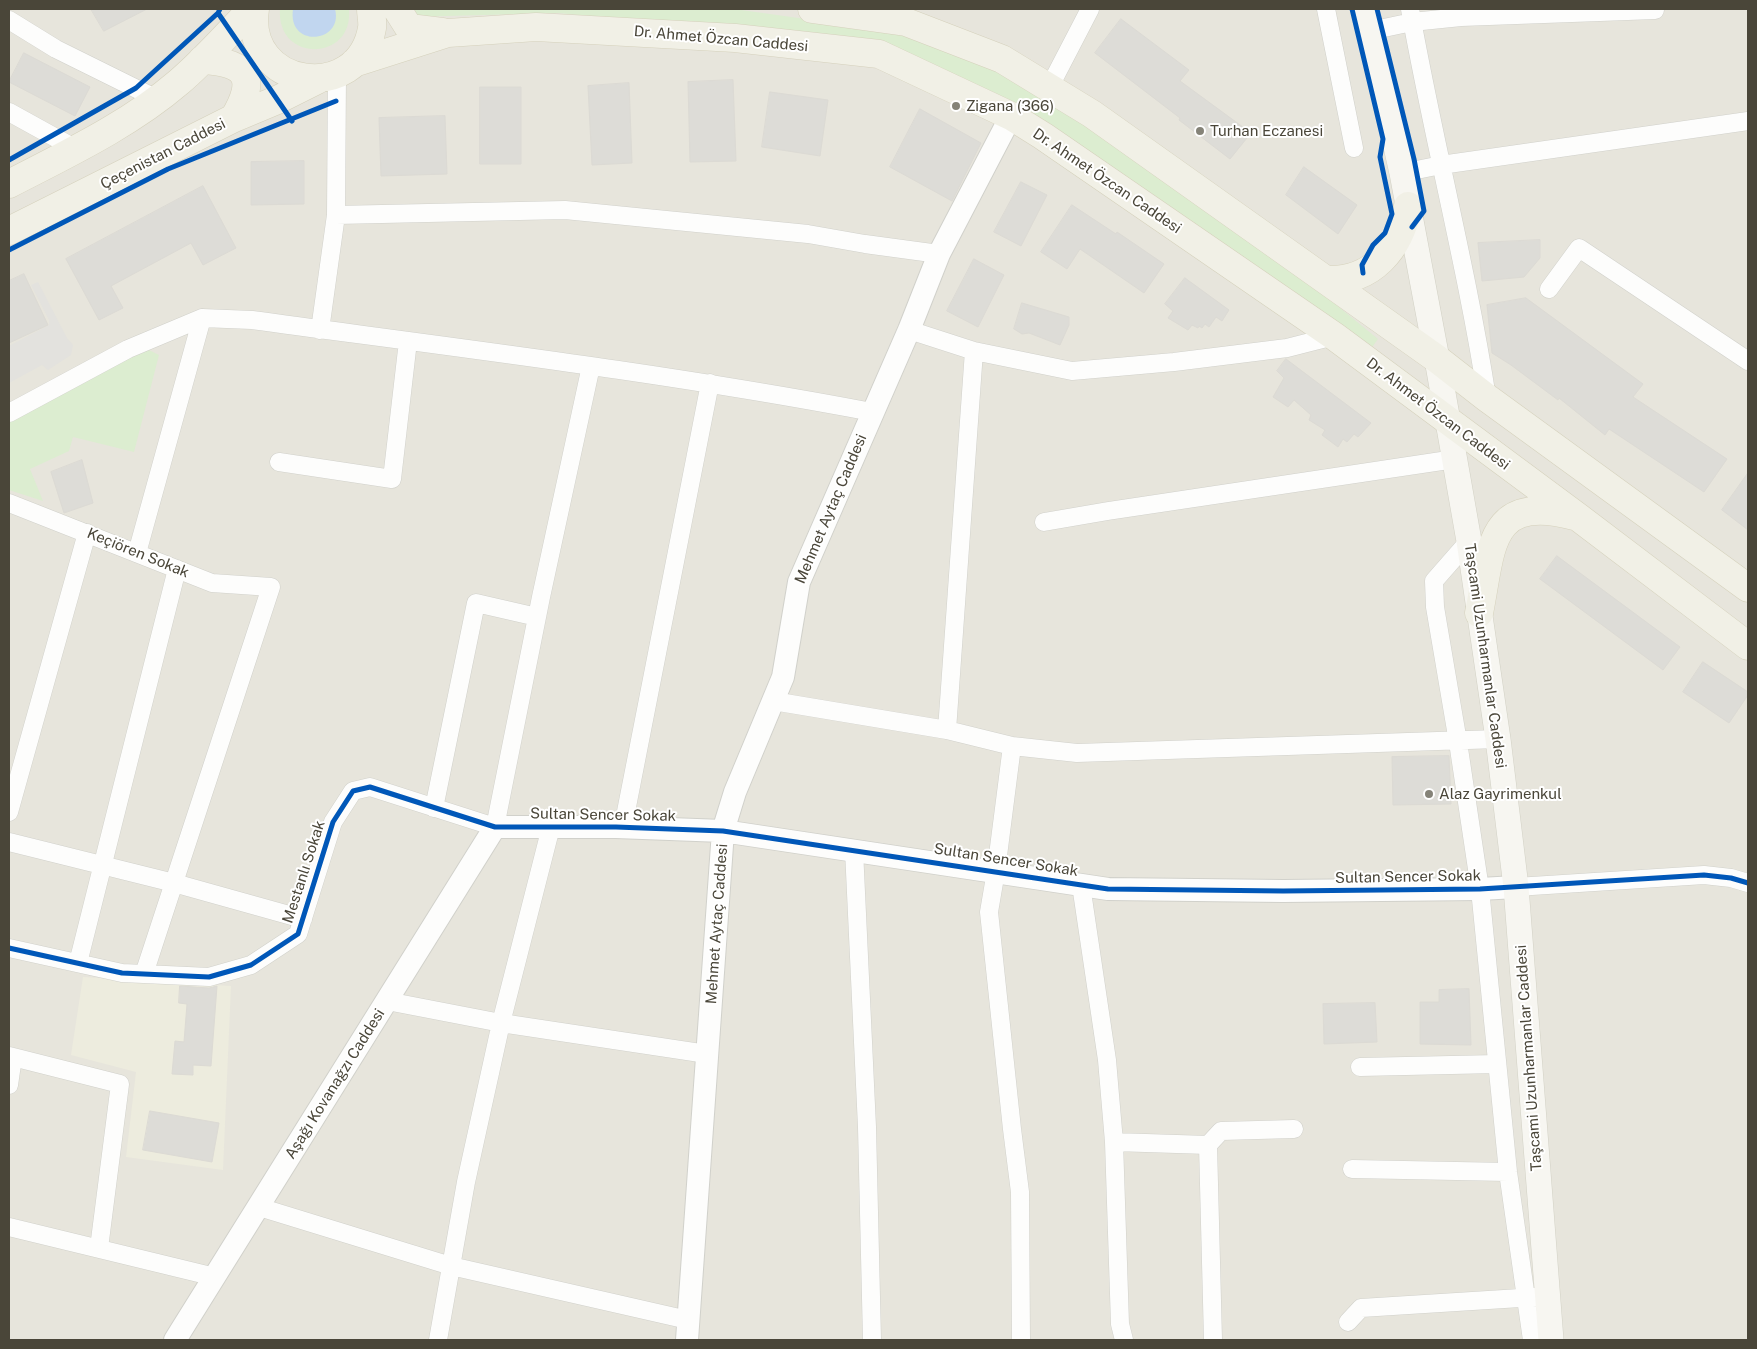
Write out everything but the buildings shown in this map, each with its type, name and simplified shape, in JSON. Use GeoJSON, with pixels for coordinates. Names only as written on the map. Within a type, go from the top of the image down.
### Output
{"type":"FeatureCollection","features":[{"type":"Feature","properties":{"kind":"main road"},"geometry":{"type":"LineString","coordinates":[[9,184],[76,149],[158,99],[180,81],[254,9]]}},
{"type":"Feature","properties":{"kind":"main road"},"geometry":{"type":"LineString","coordinates":[[254,9],[254,24],[258,42],[268,58],[282,70],[300,78],[337,72],[366,46],[372,27],[371,9]]}},
{"type":"Feature","properties":{"kind":"main road"},"geometry":{"type":"LineString","coordinates":[[397,9],[409,28],[448,33]]}},
{"type":"Feature","properties":{"kind":"main road"},"geometry":{"type":"LineString","coordinates":[[812,9],[906,22],[1002,59],[1092,114],[1437,359],[1487,398],[1748,588]]}},
{"type":"Feature","properties":{"kind":"main road","name":"Taşcami Uzunharmanlar Caddesi"},"geometry":{"type":"LineString","coordinates":[[1367,20],[1402,173],[1437,359],[1469,541],[1498,739],[1516,888],[1536,1298],[1551,1340]]}},
{"type":"Feature","properties":{"kind":"main road","name":"Dr. Ahmet Özcan Caddesi"},"geometry":{"type":"LineString","coordinates":[[337,72],[448,33],[536,27],[735,38],[879,54],[1011,116],[1043,136],[1334,336],[1748,646]]}},
{"type":"Feature","properties":{"kind":"main road"},"geometry":{"type":"LineString","coordinates":[[202,60],[220,61],[236,66],[246,78],[247,89],[245,99],[234,118]]}},
{"type":"Feature","properties":{"kind":"main road","name":"Çeçenistan Caddesi"},"geometry":{"type":"LineString","coordinates":[[9,231],[234,118],[278,100],[337,72]]}},
{"type":"Feature","properties":{"kind":"main road"},"geometry":{"type":"LineString","coordinates":[[1326,280],[1354,277],[1379,262],[1398,239],[1408,206]]}},
{"type":"Feature","properties":{"kind":"main road"},"geometry":{"type":"LineString","coordinates":[[1479,613],[1493,542],[1499,529],[1506,521],[1527,512],[1541,510],[1578,517]]}},
{"type":"Feature","properties":{"kind":"street"},"geometry":{"type":"LineString","coordinates":[[1049,88],[1090,9]]}},
{"type":"Feature","properties":{"kind":"street"},"geometry":{"type":"LineString","coordinates":[[1326,9],[1354,148]]}},
{"type":"Feature","properties":{"kind":"street"},"geometry":{"type":"LineString","coordinates":[[1367,20],[1411,15],[1461,17],[1654,10]]}},
{"type":"Feature","properties":{"kind":"street"},"geometry":{"type":"LineString","coordinates":[[1411,15],[1440,165],[1478,340],[1487,398]]}},
{"type":"Feature","properties":{"kind":"street"},"geometry":{"type":"LineString","coordinates":[[9,20],[56,49],[158,99]]}},
{"type":"Feature","properties":{"kind":"street"},"geometry":{"type":"LineString","coordinates":[[320,330],[336,215],[337,72]]}},
{"type":"Feature","properties":{"kind":"street"},"geometry":{"type":"LineString","coordinates":[[9,112],[76,149]]}},
{"type":"Feature","properties":{"kind":"street","name":"Mehmet Aytaç Caddesi"},"geometry":{"type":"LineString","coordinates":[[688,1330],[723,830],[736,792],[783,677],[799,582],[909,330],[939,254],[1011,116]]}},
{"type":"Feature","properties":{"kind":"street"},"geometry":{"type":"LineString","coordinates":[[1402,173],[1440,165],[1748,121]]}},
{"type":"Feature","properties":{"kind":"street"},"geometry":{"type":"LineString","coordinates":[[336,215],[565,210],[808,234],[939,254]]}},
{"type":"Feature","properties":{"kind":"street"},"geometry":{"type":"LineString","coordinates":[[1549,289],[1579,248],[1748,361]]}},
{"type":"Feature","properties":{"kind":"street"},"geometry":{"type":"LineString","coordinates":[[137,553],[202,318]]}},
{"type":"Feature","properties":{"kind":"street"},"geometry":{"type":"LineString","coordinates":[[9,414],[128,349],[202,318],[252,320],[591,366],[766,392],[872,412]]}},
{"type":"Feature","properties":{"kind":"street"},"geometry":{"type":"LineString","coordinates":[[909,330],[974,351],[1072,372],[1287,348],[1334,336]]}},
{"type":"Feature","properties":{"kind":"street"},"geometry":{"type":"LineString","coordinates":[[279,462],[392,479],[408,341]]}},
{"type":"Feature","properties":{"kind":"street"},"geometry":{"type":"LineString","coordinates":[[947,730],[974,351]]}},
{"type":"Feature","properties":{"kind":"street"},"geometry":{"type":"LineString","coordinates":[[495,827],[537,617],[591,366]]}},
{"type":"Feature","properties":{"kind":"street"},"geometry":{"type":"LineString","coordinates":[[624,827],[710,383]]}},
{"type":"Feature","properties":{"kind":"street"},"geometry":{"type":"LineString","coordinates":[[1044,522],[1118,509],[1455,459]]}},
{"type":"Feature","properties":{"kind":"street","name":"Keçiören Sokak"},"geometry":{"type":"LineString","coordinates":[[9,503],[212,583],[270,587],[174,883]]}},
{"type":"Feature","properties":{"kind":"street"},"geometry":{"type":"LineString","coordinates":[[9,812],[87,533]]}},
{"type":"Feature","properties":{"kind":"street"},"geometry":{"type":"LineString","coordinates":[[1469,541],[1434,581],[1435,606],[1480,889],[1508,1172],[1536,1298],[1532,1340]]}},
{"type":"Feature","properties":{"kind":"street"},"geometry":{"type":"LineString","coordinates":[[78,963],[177,569]]}},
{"type":"Feature","properties":{"kind":"street"},"geometry":{"type":"LineString","coordinates":[[434,808],[476,603],[537,617]]}},
{"type":"Feature","properties":{"kind":"street"},"geometry":{"type":"LineString","coordinates":[[773,701],[947,730],[1012,746],[1077,752],[1458,742],[1498,739]]}},
{"type":"Feature","properties":{"kind":"street"},"geometry":{"type":"LineString","coordinates":[[1012,746],[996,871],[988,912],[1020,1192],[1021,1340]]}},
{"type":"Feature","properties":{"kind":"street","name":"Mestanlı Sokak"},"geometry":{"type":"LineString","coordinates":[[9,948],[122,973],[209,976],[251,965],[298,934],[333,822],[353,791],[370,787],[495,827]]}},
{"type":"Feature","properties":{"kind":"street","name":"Sultan Sencer Sokak"},"geometry":{"type":"LineString","coordinates":[[495,827],[624,827],[723,830],[1108,889],[1283,891],[1516,888]]}},
{"type":"Feature","properties":{"kind":"street","name":"Aşağı Kovanağzı Caddesi"},"geometry":{"type":"LineString","coordinates":[[175,1340],[495,827]]}},
{"type":"Feature","properties":{"kind":"street"},"geometry":{"type":"LineString","coordinates":[[438,1340],[466,1182],[501,1023],[551,827]]}},
{"type":"Feature","properties":{"kind":"street"},"geometry":{"type":"LineString","coordinates":[[9,842],[174,883],[303,918]]}},
{"type":"Feature","properties":{"kind":"street"},"geometry":{"type":"LineString","coordinates":[[854,850],[866,1117],[872,1340]]}},
{"type":"Feature","properties":{"kind":"street"},"geometry":{"type":"LineString","coordinates":[[1516,888],[1704,875],[1731,878],[1748,883]]}},
{"type":"Feature","properties":{"kind":"street"},"geometry":{"type":"LineString","coordinates":[[144,974],[174,883]]}},
{"type":"Feature","properties":{"kind":"street"},"geometry":{"type":"LineString","coordinates":[[1081,884],[1107,1060],[1114,1142],[1120,1324],[1124,1340]]}},
{"type":"Feature","properties":{"kind":"street"},"geometry":{"type":"LineString","coordinates":[[387,1001],[501,1023],[707,1054]]}},
{"type":"Feature","properties":{"kind":"street"},"geometry":{"type":"LineString","coordinates":[[9,1084],[11,1057],[120,1084],[99,1248]]}},
{"type":"Feature","properties":{"kind":"street"},"geometry":{"type":"LineString","coordinates":[[1360,1067],[1496,1064]]}},
{"type":"Feature","properties":{"kind":"street"},"geometry":{"type":"LineString","coordinates":[[1213,1340],[1208,1145],[1221,1131],[1294,1129]]}},
{"type":"Feature","properties":{"kind":"street"},"geometry":{"type":"LineString","coordinates":[[1114,1142],[1208,1145]]}},
{"type":"Feature","properties":{"kind":"street"},"geometry":{"type":"LineString","coordinates":[[1352,1169],[1508,1172]]}},
{"type":"Feature","properties":{"kind":"street"},"geometry":{"type":"LineString","coordinates":[[259,1207],[451,1266],[688,1330]]}},
{"type":"Feature","properties":{"kind":"street"},"geometry":{"type":"LineString","coordinates":[[9,1227],[215,1277]]}},
{"type":"Feature","properties":{"kind":"street"},"geometry":{"type":"LineString","coordinates":[[1348,1322],[1361,1308],[1536,1298]]}},
{"type":"Feature","properties":{"kind":"shaded area"},"geometry":{"type":"Polygon","coordinates":[[[9,9],[1748,9],[1748,1340],[9,1340],[9,9]]]}},
{"type":"Feature","properties":{"kind":"shaded area"},"geometry":{"type":"Polygon","coordinates":[[[38,282],[67,338],[73,345],[71,355],[48,370],[42,365],[9,383],[9,346],[49,325],[49,320],[31,285],[38,282]]]}},
{"type":"Feature","properties":{"kind":"shaded area"},"geometry":{"type":"Polygon","coordinates":[[[83,977],[231,986],[223,1170],[126,1157],[136,1072],[71,1055],[83,977]]]}},
{"type":"Feature","properties":{"kind":"green space"},"geometry":{"type":"Polygon","coordinates":[[[280,9],[349,9],[347,26],[340,39],[328,47],[315,49],[301,47],[290,39],[282,27],[280,9]]]}},
{"type":"Feature","properties":{"kind":"green space"},"geometry":{"type":"Polygon","coordinates":[[[407,9],[734,9],[899,32],[998,69],[1041,94],[1285,263],[1378,339],[1370,350],[953,74],[688,25],[558,13],[409,17],[407,9]]]}},
{"type":"Feature","properties":{"kind":"green space"},"geometry":{"type":"Polygon","coordinates":[[[147,349],[159,355],[134,452],[73,437],[69,451],[30,469],[43,501],[9,490],[9,422],[147,349]]]}},
{"type":"Feature","properties":{"kind":"water"},"geometry":{"type":"Polygon","coordinates":[[[293,9],[335,9],[336,20],[331,29],[324,34],[315,37],[306,36],[298,31],[293,22],[293,9]]]}},
{"type":"Feature","properties":{"kind":"cycle path"},"geometry":{"type":"LineString","coordinates":[[9,160],[136,88],[218,13],[220,9]]}},
{"type":"Feature","properties":{"kind":"cycle path"},"geometry":{"type":"LineString","coordinates":[[1352,9],[1383,139],[1380,157],[1392,214],[1385,233],[1373,245],[1362,265],[1363,273]]}},
{"type":"Feature","properties":{"kind":"cycle path"},"geometry":{"type":"LineString","coordinates":[[1377,9],[1414,159],[1424,211],[1412,227]]}},
{"type":"Feature","properties":{"kind":"cycle path"},"geometry":{"type":"LineString","coordinates":[[218,13],[292,121]]}},
{"type":"Feature","properties":{"kind":"cycle path"},"geometry":{"type":"LineString","coordinates":[[9,250],[168,169],[336,101]]}},
{"type":"Feature","properties":{"kind":"cycle path"},"geometry":{"type":"LineString","coordinates":[[9,948],[122,973],[209,977],[251,965],[298,934],[333,822],[353,791],[370,787],[495,827],[616,827],[723,831],[1108,889],[1283,891],[1480,889],[1704,875],[1731,878],[1748,883]]}},
{"type":"Feature","properties":{"kind":"place","name":"Zigana (366)"},"geometry":{"type":"Point","coordinates":[956,106]}},
{"type":"Feature","properties":{"kind":"place","name":"Turhan Eczanesi"},"geometry":{"type":"Point","coordinates":[1200,131]}},
{"type":"Feature","properties":{"kind":"place","name":"Alaz Gayrimenkul"},"geometry":{"type":"Point","coordinates":[1429,794]}}]}
